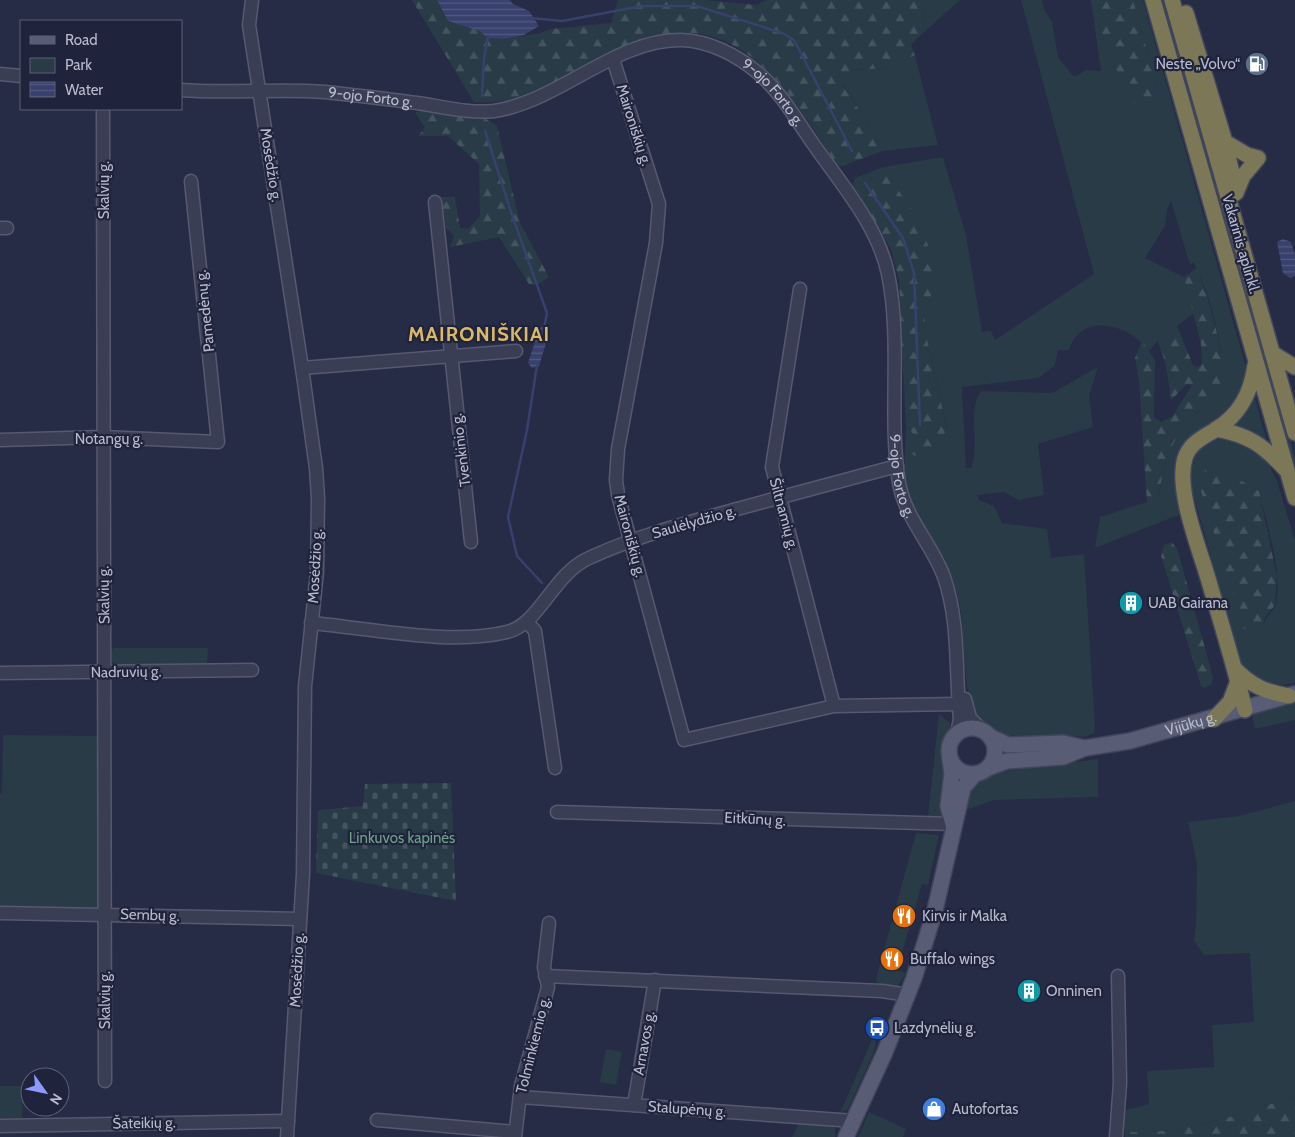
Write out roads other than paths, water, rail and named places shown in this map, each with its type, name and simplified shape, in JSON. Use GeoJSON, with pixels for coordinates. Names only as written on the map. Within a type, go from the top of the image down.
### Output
{"type":"FeatureCollection","features":[{"type":"Feature","properties":{"kind":"highway","name":"Vakarinis aplinkl."},"geometry":{"type":"LineString","coordinates":[[1153,0],[1295,498]]}},
{"type":"Feature","properties":{"kind":"highway","name":"Vakarinis aplinkl."},"geometry":{"type":"LineString","coordinates":[[1182,2],[1239,237],[1295,433]]}},
{"type":"Feature","properties":{"kind":"highway"},"geometry":{"type":"LineString","coordinates":[[1182,2],[1225,142],[1236,193],[1239,237]]}},
{"type":"Feature","properties":{"kind":"highway"},"geometry":{"type":"LineString","coordinates":[[1225,142],[1247,155],[1258,158],[1238,183],[1236,193]]}},
{"type":"Feature","properties":{"kind":"highway"},"geometry":{"type":"LineString","coordinates":[[1272,353],[1295,367]]}},
{"type":"Feature","properties":{"kind":"highway"},"geometry":{"type":"LineString","coordinates":[[1245,710],[1190,514],[1183,482],[1183,469],[1189,450],[1202,436],[1216,429],[1234,414],[1247,398],[1256,361]]}},
{"type":"Feature","properties":{"kind":"highway"},"geometry":{"type":"LineString","coordinates":[[1216,429],[1235,432],[1253,440],[1272,455],[1288,472]]}},
{"type":"Feature","properties":{"kind":"highway"},"geometry":{"type":"LineString","coordinates":[[1236,674],[1258,688],[1292,695]]}},
{"type":"Feature","properties":{"kind":"highway"},"geometry":{"type":"LineString","coordinates":[[1214,719],[1230,702],[1236,674]]}},
{"type":"Feature","properties":{"kind":"main road","name":"Vijūkų g."},"geometry":{"type":"LineString","coordinates":[[988,768],[1007,760],[1063,756],[1085,748],[1130,741],[1214,719],[1292,695]]}},
{"type":"Feature","properties":{"kind":"main road"},"geometry":{"type":"LineString","coordinates":[[846,1137],[908,994],[935,910],[953,824],[960,807],[963,788],[974,775],[988,768],[995,756],[995,749],[986,733],[968,728],[957,733],[949,746],[952,773],[948,806],[953,824]]}},
{"type":"Feature","properties":{"kind":"main road","name":"Vijūkų g."},"geometry":{"type":"LineString","coordinates":[[986,733],[1008,745],[1063,743],[1085,748]]}},
{"type":"Feature","properties":{"kind":"main road"},"geometry":{"type":"LineString","coordinates":[[950,760],[960,771],[974,775]]}},
{"type":"Feature","properties":{"kind":"street","name":"Mosėdžio g."},"geometry":{"type":"LineString","coordinates":[[252,0],[249,25],[302,368],[316,468],[318,498],[317,572],[311,622],[304,726],[303,874],[288,1137]]}},
{"type":"Feature","properties":{"kind":"street","name":"9-ojo Forto g."},"geometry":{"type":"LineString","coordinates":[[182,90],[216,93],[321,92],[464,110],[491,111],[538,98],[613,59],[666,41],[680,40],[706,44],[750,66],[782,99],[866,221],[884,257],[889,277],[894,344],[897,466],[903,497],[936,561],[947,587],[951,606],[962,705],[957,733]]}},
{"type":"Feature","properties":{"kind":"street","name":"Maironiškių g."},"geometry":{"type":"LineString","coordinates":[[613,59],[659,204],[656,243],[616,467],[618,495],[684,740],[834,706],[962,705]]}},
{"type":"Feature","properties":{"kind":"street"},"geometry":{"type":"LineString","coordinates":[[0,74],[20,76]]}},
{"type":"Feature","properties":{"kind":"street","name":"Skalvių g."},"geometry":{"type":"LineString","coordinates":[[103,110],[102,437],[106,914],[105,1080]]}},
{"type":"Feature","properties":{"kind":"street","name":"Pamedėnų g."},"geometry":{"type":"LineString","coordinates":[[191,181],[218,442]]}},
{"type":"Feature","properties":{"kind":"street","name":"Tvenkinio g."},"geometry":{"type":"LineString","coordinates":[[435,202],[450,358],[472,542]]}},
{"type":"Feature","properties":{"kind":"street","name":"Šiltnamių g."},"geometry":{"type":"LineString","coordinates":[[800,289],[772,467],[834,706]]}},
{"type":"Feature","properties":{"kind":"street"},"geometry":{"type":"LineString","coordinates":[[302,368],[450,358],[516,351]]}},
{"type":"Feature","properties":{"kind":"street","name":"Notangų g."},"geometry":{"type":"LineString","coordinates":[[0,440],[102,437],[218,442]]}},
{"type":"Feature","properties":{"kind":"street","name":"Saulėlydžio g."},"geometry":{"type":"LineString","coordinates":[[311,622],[411,634],[474,637],[509,632],[527,622],[566,572],[588,558],[674,526],[897,466]]}},
{"type":"Feature","properties":{"kind":"street"},"geometry":{"type":"LineString","coordinates":[[527,622],[535,631],[556,768]]}},
{"type":"Feature","properties":{"kind":"street","name":"Nadruvių g."},"geometry":{"type":"LineString","coordinates":[[0,673],[252,670]]}},
{"type":"Feature","properties":{"kind":"street"},"geometry":{"type":"LineString","coordinates":[[962,705],[970,718],[986,733]]}},
{"type":"Feature","properties":{"kind":"street","name":"Eitkūnų g."},"geometry":{"type":"LineString","coordinates":[[558,812],[953,824]]}},
{"type":"Feature","properties":{"kind":"street","name":"Sembų g."},"geometry":{"type":"LineString","coordinates":[[0,913],[300,919]]}},
{"type":"Feature","properties":{"kind":"street","name":"Tolminkiemio g."},"geometry":{"type":"LineString","coordinates":[[515,1135],[520,1097],[548,986],[544,967],[549,923]]}},
{"type":"Feature","properties":{"kind":"street"},"geometry":{"type":"LineString","coordinates":[[545,976],[882,991],[908,994]]}},
{"type":"Feature","properties":{"kind":"street"},"geometry":{"type":"LineString","coordinates":[[1116,1137],[1120,1084],[1118,976]]}},
{"type":"Feature","properties":{"kind":"street","name":"Arnavos g."},"geometry":{"type":"LineString","coordinates":[[634,1106],[655,980]]}},
{"type":"Feature","properties":{"kind":"street","name":"Stalupėnų g."},"geometry":{"type":"LineString","coordinates":[[520,1097],[854,1120]]}},
{"type":"Feature","properties":{"kind":"street"},"geometry":{"type":"LineString","coordinates":[[377,1120],[515,1135]]}},
{"type":"Feature","properties":{"kind":"street","name":"Šateikių g."},"geometry":{"type":"LineString","coordinates":[[0,1126],[288,1121]]}},
{"type":"Feature","properties":{"kind":"water"},"geometry":{"type":"Polygon","coordinates":[[[437,0],[510,0],[513,4],[529,11],[539,26],[524,35],[504,39],[488,38],[479,31],[448,21],[437,0]]]}},
{"type":"Feature","properties":{"kind":"water"},"geometry":{"type":"Polygon","coordinates":[[[1283,239],[1291,242],[1295,255],[1295,276],[1290,278],[1283,273],[1277,242],[1283,239]]]}},
{"type":"Feature","properties":{"kind":"water"},"geometry":{"type":"Polygon","coordinates":[[[543,326],[549,327],[549,334],[539,366],[532,368],[528,363],[539,329],[543,326]]]}},
{"type":"Feature","properties":{"kind":"waterway"},"geometry":{"type":"LineString","coordinates":[[531,18],[562,21],[642,6],[697,6],[782,33],[794,40],[852,151]]}},
{"type":"Feature","properties":{"kind":"waterway"},"geometry":{"type":"LineString","coordinates":[[482,96],[484,59],[488,36]]}},
{"type":"Feature","properties":{"kind":"waterway"},"geometry":{"type":"LineString","coordinates":[[485,131],[512,215],[547,313],[544,328]]}},
{"type":"Feature","properties":{"kind":"waterway"},"geometry":{"type":"LineString","coordinates":[[865,183],[903,238],[914,273],[920,425]]}},
{"type":"Feature","properties":{"kind":"waterway"},"geometry":{"type":"LineString","coordinates":[[537,365],[527,430],[508,517],[517,556],[542,583]]}},
{"type":"Feature","properties":{"kind":"place","name":"Neste „Volvo“"},"geometry":{"type":"Point","coordinates":[1257,64]}},
{"type":"Feature","properties":{"kind":"place","name":"UAB Gairana"},"geometry":{"type":"Point","coordinates":[1131,603]}},
{"type":"Feature","properties":{"kind":"place","name":"Kirvis ir Malka"},"geometry":{"type":"Point","coordinates":[904,916]}},
{"type":"Feature","properties":{"kind":"place","name":"Buffalo wings"},"geometry":{"type":"Point","coordinates":[892,959]}},
{"type":"Feature","properties":{"kind":"place","name":"Onninen"},"geometry":{"type":"Point","coordinates":[1029,991]}},
{"type":"Feature","properties":{"kind":"place","name":"Lazdynėlių g."},"geometry":{"type":"Point","coordinates":[877,1028]}},
{"type":"Feature","properties":{"kind":"place","name":"Autofortas"},"geometry":{"type":"Point","coordinates":[934,1109]}},
{"type":"Feature","properties":{"kind":"district","name":"MAIRONIŠKIAI"},"geometry":{"type":"Point","coordinates":[479,334]}},
{"type":"Feature","properties":{"kind":"park label","name":"Linkuvos kapinės"},"geometry":{"type":"Point","coordinates":[402,838]}}]}
